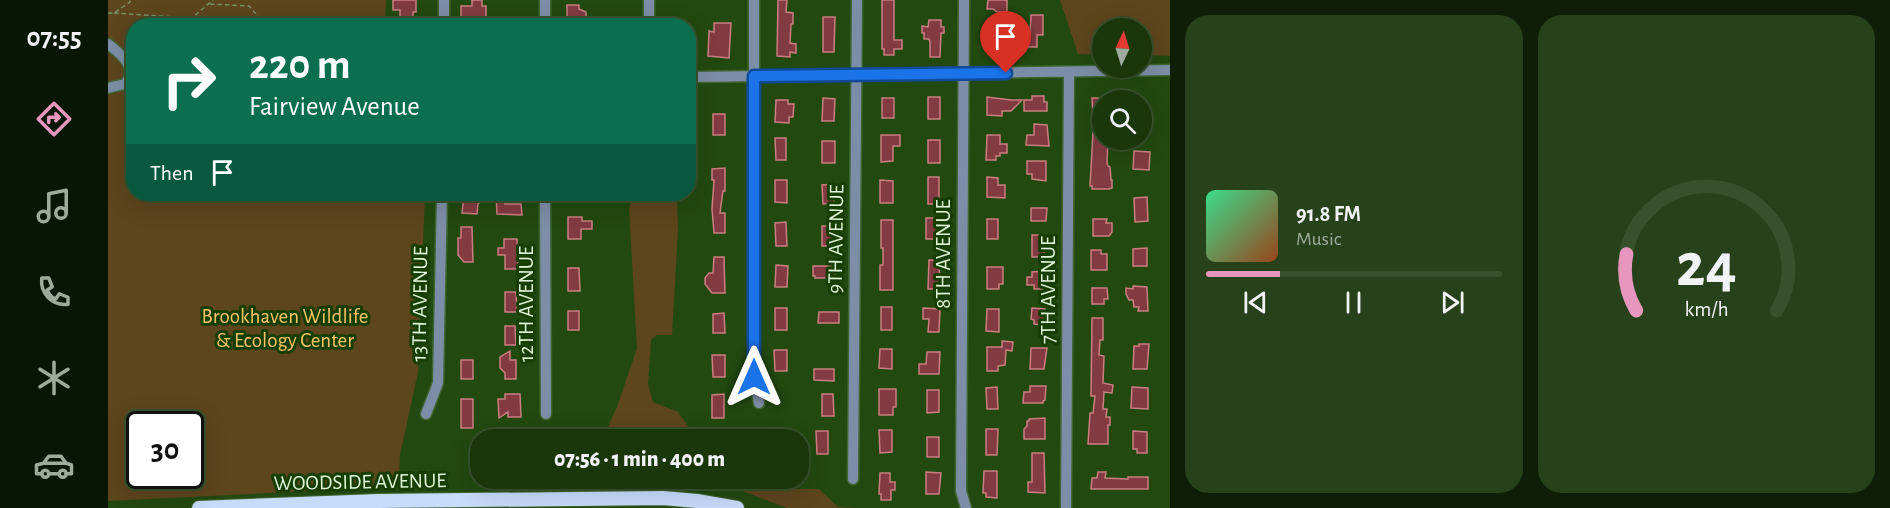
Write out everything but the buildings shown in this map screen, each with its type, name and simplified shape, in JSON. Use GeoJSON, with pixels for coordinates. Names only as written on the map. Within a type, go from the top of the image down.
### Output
{"type":"FeatureCollection","features":[{"type":"Feature","properties":{"kind":"main road","name":"WOODSIDE AVENUE"},"geometry":{"type":"LineString","coordinates":[[199,508],[378,501],[663,498],[737,508]]}},
{"type":"Feature","properties":{"kind":"street"},"geometry":{"type":"LineString","coordinates":[[444,0],[444,18]]}},
{"type":"Feature","properties":{"kind":"street"},"geometry":{"type":"LineString","coordinates":[[545,0],[545,18]]}},
{"type":"Feature","properties":{"kind":"street"},"geometry":{"type":"LineString","coordinates":[[649,0],[649,18]]}},
{"type":"Feature","properties":{"kind":"street"},"geometry":{"type":"LineString","coordinates":[[754,0],[754,377],[759,403]]}},
{"type":"Feature","properties":{"kind":"street","name":"9TH AVENUE"},"geometry":{"type":"LineString","coordinates":[[853,479],[857,0]]}},
{"type":"Feature","properties":{"kind":"street","name":"8TH AVENUE"},"geometry":{"type":"LineString","coordinates":[[964,0],[961,491],[966,508]]}},
{"type":"Feature","properties":{"kind":"street"},"geometry":{"type":"LineString","coordinates":[[108,44],[126,61]]}},
{"type":"Feature","properties":{"kind":"street"},"geometry":{"type":"LineString","coordinates":[[696,77],[1170,70]]}},
{"type":"Feature","properties":{"kind":"street","name":"7TH AVENUE"},"geometry":{"type":"LineString","coordinates":[[1066,508],[1069,72]]}},
{"type":"Feature","properties":{"kind":"street"},"geometry":{"type":"LineString","coordinates":[[108,88],[126,82]]}},
{"type":"Feature","properties":{"kind":"street","name":"13TH AVENUE"},"geometry":{"type":"LineString","coordinates":[[426,414],[438,383],[442,201]]}},
{"type":"Feature","properties":{"kind":"street","name":"12TH AVENUE"},"geometry":{"type":"LineString","coordinates":[[545,201],[546,414]]}},
{"type":"Feature","properties":{"kind":"path"},"geometry":{"type":"LineString","coordinates":[[114,13],[130,0]]}},
{"type":"Feature","properties":{"kind":"path"},"geometry":{"type":"LineString","coordinates":[[108,13],[192,18],[213,0]]}},
{"type":"Feature","properties":{"kind":"path"},"geometry":{"type":"LineString","coordinates":[[209,4],[249,6],[260,18]]}},
{"type":"Feature","properties":{"kind":"green space","name":"Brookhaven Wildlife & Ecology Center"},"geometry":{"type":"Polygon","coordinates":[[[108,0],[386,0],[385,18],[126,18],[126,201],[425,201],[418,372],[400,455],[399,478],[394,479],[393,487],[108,501],[108,0]]]}},
{"type":"Feature","properties":{"kind":"green space"},"geometry":{"type":"Polygon","coordinates":[[[1060,0],[1170,0],[1170,56],[1152,55],[1152,18],[1092,18],[1092,55],[1078,54],[1060,0]]]}},
{"type":"Feature","properties":{"kind":"green space"},"geometry":{"type":"Polygon","coordinates":[[[631,201],[677,201],[678,230],[672,335],[656,335],[651,340],[648,384],[653,402],[678,412],[690,429],[607,429],[637,348],[629,209],[631,201]]]}},
{"type":"Feature","properties":{"kind":"green space"},"geometry":{"type":"Polygon","coordinates":[[[700,489],[819,489],[838,507],[856,508],[787,508],[742,491],[700,489]]]}},
{"type":"Feature","properties":{"kind":"route"},"geometry":{"type":"LineString","coordinates":[[754,377],[754,76],[1006,73]]}}]}
